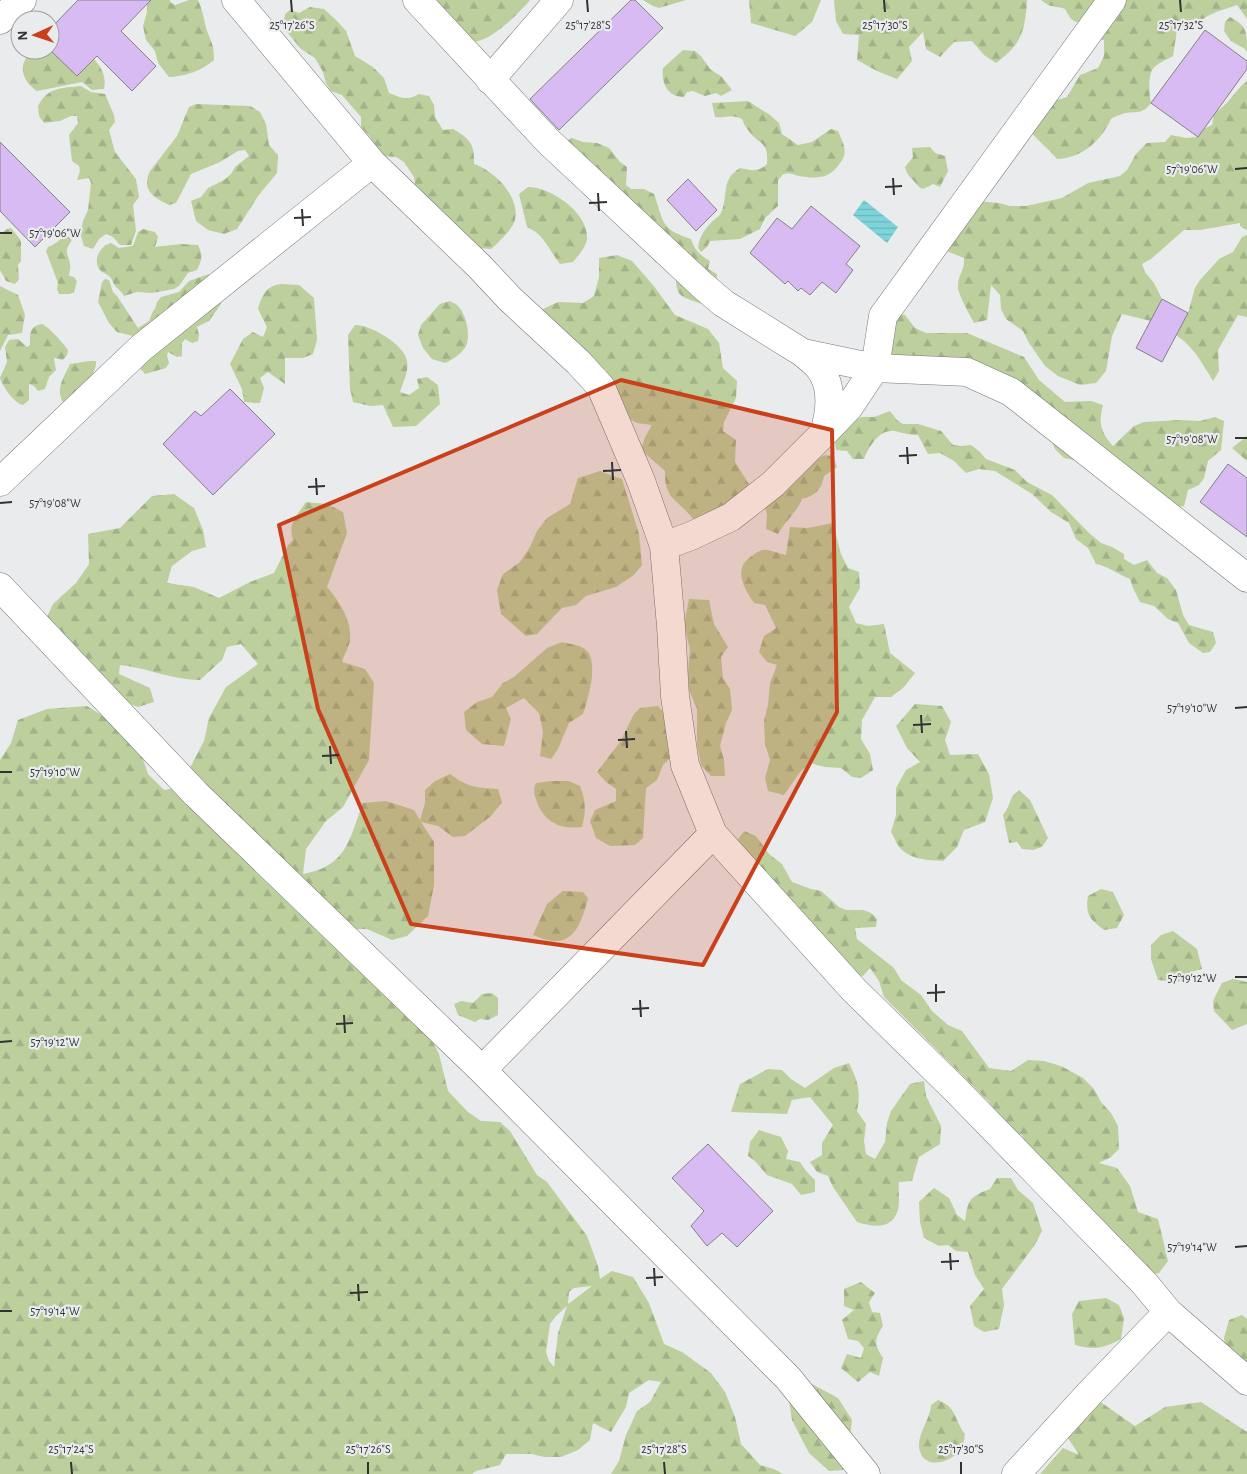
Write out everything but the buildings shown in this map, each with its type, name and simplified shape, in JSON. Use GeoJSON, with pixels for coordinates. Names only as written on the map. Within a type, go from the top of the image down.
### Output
{"type":"FeatureCollection","features":[{"type":"Feature","properties":{"kind":"street"},"geometry":{"type":"LineString","coordinates":[[0,20],[22,0]]}},
{"type":"Feature","properties":{"kind":"street"},"geometry":{"type":"LineString","coordinates":[[236,0],[372,163],[479,266],[510,299],[578,362],[601,387],[641,480],[664,546],[672,626],[675,696],[685,765],[713,834],[854,990],[956,1090],[1145,1284],[1168,1312],[1247,1381]]}},
{"type":"Feature","properties":{"kind":"street"},"geometry":{"type":"LineString","coordinates":[[417,0],[548,140],[702,285],[723,302],[803,353],[820,369],[827,382],[830,396],[829,417],[824,433]]}},
{"type":"Feature","properties":{"kind":"street"},"geometry":{"type":"LineString","coordinates":[[490,80],[559,0]]}},
{"type":"Feature","properties":{"kind":"street"},"geometry":{"type":"LineString","coordinates":[[664,546],[691,536],[731,517],[773,484],[849,406],[875,368],[883,316],[1112,0]]}},
{"type":"Feature","properties":{"kind":"street"},"geometry":{"type":"LineString","coordinates":[[0,482],[142,348],[372,163]]}},
{"type":"Feature","properties":{"kind":"street"},"geometry":{"type":"LineString","coordinates":[[803,353],[875,368],[967,372],[1011,392],[1247,578]]}},
{"type":"Feature","properties":{"kind":"street"},"geometry":{"type":"LineString","coordinates":[[0,587],[196,794],[482,1070],[788,1378],[866,1474]]}},
{"type":"Feature","properties":{"kind":"street"},"geometry":{"type":"LineString","coordinates":[[482,1070],[713,834]]}},
{"type":"Feature","properties":{"kind":"street"},"geometry":{"type":"LineString","coordinates":[[1016,1474],[1089,1394],[1168,1312]]}},
{"type":"Feature","properties":{"kind":"highlighted area"},"geometry":{"type":"Polygon","coordinates":[[[621,380],[832,430],[837,712],[703,965],[411,924],[318,709],[279,525],[621,380]]]}},
{"type":"Feature","properties":{"kind":"green space"},"geometry":{"type":"Polygon","coordinates":[[[143,0],[170,0],[175,5],[189,0],[198,0],[213,46],[214,60],[193,72],[169,77],[158,63],[155,51],[146,40],[143,26],[147,5],[143,0]]]}},
{"type":"Feature","properties":{"kind":"green space"},"geometry":{"type":"Polygon","coordinates":[[[427,0],[530,0],[511,20],[496,32],[480,41],[472,42],[427,0]]]}},
{"type":"Feature","properties":{"kind":"green space"},"geometry":{"type":"Polygon","coordinates":[[[643,0],[686,0],[659,8],[643,0]]]}},
{"type":"Feature","properties":{"kind":"green space"},"geometry":{"type":"Polygon","coordinates":[[[749,0],[821,0],[812,22],[795,36],[751,23],[749,0]]]}},
{"type":"Feature","properties":{"kind":"green space"},"geometry":{"type":"Polygon","coordinates":[[[834,0],[1027,0],[1023,29],[1017,43],[1012,50],[996,63],[984,55],[972,41],[954,42],[940,57],[926,49],[923,32],[909,47],[912,61],[897,79],[857,60],[859,35],[843,34],[836,21],[834,0]]]}},
{"type":"Feature","properties":{"kind":"green space"},"geometry":{"type":"Polygon","coordinates":[[[1041,0],[1247,0],[1247,19],[1237,5],[1206,17],[1191,28],[1177,30],[1173,56],[1152,70],[1149,86],[1151,103],[1144,110],[1122,114],[1111,119],[1096,141],[1082,152],[1057,159],[1031,132],[1054,101],[1067,97],[1080,75],[1098,68],[1104,56],[1104,40],[1095,40],[1084,23],[1072,20],[1065,9],[1051,6],[1041,0]]]}},
{"type":"Feature","properties":{"kind":"green space"},"geometry":{"type":"Polygon","coordinates":[[[310,7],[324,9],[338,22],[346,31],[355,56],[373,67],[384,78],[389,93],[404,98],[411,98],[419,94],[429,96],[434,105],[435,117],[443,130],[453,129],[463,135],[472,147],[474,164],[490,172],[511,195],[516,214],[514,223],[491,249],[479,248],[410,197],[415,183],[414,177],[404,162],[396,157],[383,156],[376,149],[370,137],[361,127],[361,117],[342,95],[331,91],[315,58],[301,49],[283,27],[285,14],[290,10],[299,13],[310,7]]]}},
{"type":"Feature","properties":{"kind":"green space"},"geometry":{"type":"Polygon","coordinates":[[[1230,17],[1240,23],[1245,30],[1247,52],[1231,41],[1224,31],[1225,22],[1230,17]]]}},
{"type":"Feature","properties":{"kind":"green space"},"geometry":{"type":"Polygon","coordinates":[[[683,50],[695,51],[710,69],[722,77],[732,90],[721,96],[716,93],[705,96],[693,91],[687,92],[684,97],[669,92],[664,83],[663,68],[683,50]]]}},
{"type":"Feature","properties":{"kind":"green space"},"geometry":{"type":"Polygon","coordinates":[[[60,51],[91,55],[104,74],[104,89],[92,90],[82,82],[37,91],[24,77],[23,66],[25,61],[60,60],[60,51]]]}},
{"type":"Feature","properties":{"kind":"green space"},"geometry":{"type":"Polygon","coordinates":[[[1247,81],[1247,230],[1240,226],[1240,223],[1200,230],[1184,230],[1151,259],[1142,264],[1162,299],[1151,321],[1122,314],[1112,336],[1106,371],[1096,383],[1080,385],[1058,376],[1045,366],[1023,331],[1006,319],[1001,309],[1000,295],[991,285],[987,320],[974,323],[958,289],[964,258],[944,250],[976,201],[1010,206],[1026,206],[1062,198],[1088,183],[1120,176],[1127,170],[1136,154],[1147,143],[1165,142],[1171,135],[1186,138],[1198,137],[1203,129],[1212,125],[1214,113],[1224,106],[1247,81]]]}},
{"type":"Feature","properties":{"kind":"green space"},"geometry":{"type":"Polygon","coordinates":[[[81,86],[91,92],[105,94],[114,115],[115,122],[109,130],[115,152],[136,179],[139,197],[133,205],[136,231],[131,245],[120,245],[113,237],[106,234],[99,239],[93,249],[84,246],[80,233],[88,210],[91,183],[89,178],[77,180],[80,171],[79,166],[72,161],[69,135],[78,123],[77,116],[44,123],[39,116],[38,106],[46,95],[56,90],[81,86]]]}},
{"type":"Feature","properties":{"kind":"green space"},"geometry":{"type":"Polygon","coordinates":[[[748,101],[770,115],[779,123],[782,134],[798,145],[812,142],[831,129],[838,131],[845,151],[843,159],[832,172],[822,177],[799,176],[790,173],[783,174],[778,180],[778,206],[765,218],[760,229],[740,239],[710,241],[701,252],[698,248],[701,238],[708,226],[721,213],[727,183],[730,178],[740,168],[757,170],[767,164],[765,147],[746,128],[742,119],[732,116],[715,117],[712,103],[748,101]]]}},
{"type":"Feature","properties":{"kind":"green space"},"geometry":{"type":"Polygon","coordinates":[[[196,104],[250,106],[260,112],[266,124],[269,145],[278,155],[277,173],[258,196],[237,229],[224,234],[208,230],[196,221],[191,201],[201,197],[208,188],[231,174],[235,167],[249,156],[245,150],[238,151],[220,162],[191,174],[176,203],[169,205],[163,202],[154,196],[148,188],[147,183],[150,171],[177,136],[189,107],[196,104]]]}},
{"type":"Feature","properties":{"kind":"green space"},"geometry":{"type":"Polygon","coordinates":[[[572,138],[583,142],[597,143],[609,148],[620,162],[627,167],[626,185],[631,189],[644,189],[654,194],[662,218],[668,228],[691,239],[698,252],[710,261],[708,269],[717,274],[714,292],[710,298],[702,304],[680,295],[676,271],[655,262],[558,144],[572,138]]]}},
{"type":"Feature","properties":{"kind":"green space"},"geometry":{"type":"Polygon","coordinates":[[[930,147],[935,153],[945,156],[948,171],[940,187],[933,184],[922,188],[909,176],[905,167],[913,157],[912,148],[930,147]]]}},
{"type":"Feature","properties":{"kind":"green space"},"geometry":{"type":"Polygon","coordinates":[[[528,187],[547,191],[567,203],[582,220],[586,229],[587,239],[573,262],[560,264],[542,238],[527,227],[519,194],[528,187]]]}},
{"type":"Feature","properties":{"kind":"green space"},"geometry":{"type":"Polygon","coordinates":[[[11,228],[21,242],[21,261],[18,265],[19,279],[15,284],[6,281],[0,270],[0,235],[11,228]]]}},
{"type":"Feature","properties":{"kind":"green space"},"geometry":{"type":"Polygon","coordinates":[[[143,229],[155,232],[158,237],[155,247],[181,244],[198,245],[201,252],[201,260],[197,270],[188,273],[179,286],[174,289],[152,293],[137,292],[124,296],[110,277],[100,270],[97,262],[98,254],[111,243],[119,248],[133,246],[138,232],[143,229]]]}},
{"type":"Feature","properties":{"kind":"green space"},"geometry":{"type":"Polygon","coordinates":[[[1247,235],[1247,317],[1238,315],[1218,350],[1219,371],[1213,381],[1193,350],[1176,335],[1188,313],[1195,288],[1200,280],[1219,259],[1233,252],[1242,237],[1247,235]]]}},
{"type":"Feature","properties":{"kind":"green space"},"geometry":{"type":"Polygon","coordinates":[[[68,236],[72,240],[67,250],[70,266],[69,276],[74,277],[77,281],[74,292],[59,294],[57,289],[58,283],[46,251],[48,247],[68,236]]]}},
{"type":"Feature","properties":{"kind":"green space"},"geometry":{"type":"Polygon","coordinates":[[[617,255],[632,261],[675,315],[708,329],[719,343],[723,368],[737,381],[736,398],[724,422],[723,431],[736,440],[735,462],[752,489],[711,517],[693,519],[669,494],[665,481],[665,471],[641,450],[645,437],[652,425],[637,423],[622,415],[606,370],[595,364],[541,310],[558,302],[583,303],[594,296],[599,277],[599,258],[617,255]]]}},
{"type":"Feature","properties":{"kind":"green space"},"geometry":{"type":"Polygon","coordinates":[[[209,274],[220,286],[221,304],[209,321],[197,327],[198,341],[192,343],[185,339],[182,343],[182,356],[177,357],[168,352],[169,363],[166,368],[145,374],[139,367],[137,337],[117,332],[109,323],[98,302],[102,282],[105,279],[109,280],[113,292],[138,328],[149,321],[161,297],[179,292],[189,281],[209,274]]]}},
{"type":"Feature","properties":{"kind":"green space"},"geometry":{"type":"Polygon","coordinates":[[[281,284],[299,285],[314,298],[317,340],[313,354],[303,358],[285,358],[285,384],[268,372],[260,378],[264,388],[260,403],[244,402],[242,389],[230,364],[243,339],[253,332],[263,337],[267,327],[258,309],[265,292],[281,284]]]}},
{"type":"Feature","properties":{"kind":"green space"},"geometry":{"type":"Polygon","coordinates":[[[0,286],[18,295],[25,315],[22,333],[8,335],[0,351],[0,286]]]}},
{"type":"Feature","properties":{"kind":"green space"},"geometry":{"type":"Polygon","coordinates":[[[450,301],[457,305],[463,313],[467,324],[468,336],[466,346],[462,351],[445,363],[432,359],[423,348],[418,335],[421,325],[440,304],[450,301]]]}},
{"type":"Feature","properties":{"kind":"green space"},"geometry":{"type":"Polygon","coordinates":[[[895,314],[905,315],[915,328],[926,333],[967,333],[1024,357],[1039,380],[1065,402],[1091,401],[1103,405],[1101,422],[1103,432],[1113,446],[1134,426],[1144,422],[1200,421],[1215,417],[1224,421],[1221,450],[1208,461],[1204,478],[1199,485],[1188,490],[1184,506],[1177,507],[1087,460],[1064,458],[1055,449],[1050,438],[998,395],[883,354],[895,314]]]}},
{"type":"Feature","properties":{"kind":"green space"},"geometry":{"type":"Polygon","coordinates":[[[42,324],[66,347],[68,350],[67,355],[63,360],[54,359],[56,370],[49,377],[45,389],[38,391],[29,384],[29,400],[23,405],[9,394],[0,378],[7,362],[5,347],[9,340],[18,339],[27,347],[30,345],[32,329],[42,324]]]}},
{"type":"Feature","properties":{"kind":"green space"},"geometry":{"type":"Polygon","coordinates":[[[355,325],[378,332],[393,342],[405,355],[407,369],[400,392],[409,395],[419,388],[417,379],[427,377],[438,385],[440,404],[416,426],[393,427],[383,405],[370,406],[353,402],[350,388],[348,335],[355,325]]]}},
{"type":"Feature","properties":{"kind":"green space"},"geometry":{"type":"Polygon","coordinates":[[[96,361],[93,374],[98,379],[67,408],[60,391],[70,364],[96,361]]]}},
{"type":"Feature","properties":{"kind":"green space"},"geometry":{"type":"Polygon","coordinates":[[[890,411],[903,424],[918,424],[941,431],[953,445],[971,445],[986,459],[1015,470],[1027,482],[1052,495],[1101,543],[1124,554],[1124,559],[1134,565],[1147,560],[1157,573],[1167,578],[1176,590],[1183,615],[1189,625],[1213,632],[1216,643],[1210,652],[1203,653],[1189,643],[1178,623],[1168,619],[1154,606],[1140,602],[1130,579],[1096,564],[1088,548],[1076,539],[1069,523],[1051,512],[1032,494],[995,471],[979,469],[966,473],[954,461],[940,453],[928,454],[918,435],[895,431],[889,431],[879,436],[864,459],[853,459],[847,451],[836,450],[835,442],[846,426],[861,417],[874,417],[890,411]]]}},
{"type":"Feature","properties":{"kind":"green space"},"geometry":{"type":"Polygon","coordinates":[[[1247,436],[1247,461],[1232,448],[1247,436]]]}},
{"type":"Feature","properties":{"kind":"green space"},"geometry":{"type":"Polygon","coordinates":[[[825,455],[833,456],[837,467],[824,476],[822,485],[817,491],[811,496],[802,499],[778,534],[766,529],[767,514],[764,505],[814,461],[825,455]]]}},
{"type":"Feature","properties":{"kind":"green space"},"geometry":{"type":"Polygon","coordinates":[[[600,471],[622,479],[639,534],[642,565],[634,575],[616,587],[586,596],[576,605],[562,608],[537,634],[526,636],[501,614],[497,590],[503,574],[520,562],[530,547],[537,531],[547,518],[570,504],[578,478],[600,471]]]}},
{"type":"Feature","properties":{"kind":"green space"},"geometry":{"type":"Polygon","coordinates":[[[174,494],[194,508],[203,530],[206,547],[192,551],[172,566],[167,583],[194,587],[219,598],[250,582],[274,573],[288,545],[293,540],[292,524],[306,502],[327,504],[343,512],[347,533],[327,587],[336,598],[349,625],[350,640],[342,662],[365,669],[374,683],[369,760],[343,807],[326,821],[306,849],[303,874],[329,865],[338,858],[349,840],[363,803],[386,801],[414,810],[420,820],[425,803],[425,790],[435,781],[450,774],[462,782],[473,786],[498,789],[502,802],[491,816],[465,836],[453,837],[438,826],[421,822],[434,842],[434,885],[428,916],[407,936],[392,940],[367,929],[345,929],[432,1040],[439,1054],[448,1091],[468,1112],[481,1121],[500,1122],[510,1131],[537,1175],[547,1182],[587,1236],[598,1266],[600,1279],[612,1271],[633,1277],[649,1303],[664,1344],[682,1352],[711,1373],[725,1392],[735,1417],[741,1444],[760,1465],[783,1474],[611,1474],[619,1461],[626,1435],[637,1411],[650,1402],[661,1382],[649,1380],[629,1393],[626,1407],[611,1432],[593,1423],[590,1440],[578,1450],[561,1457],[506,1454],[500,1465],[476,1471],[472,1474],[0,1474],[0,760],[11,743],[18,720],[47,709],[87,706],[117,725],[139,747],[148,774],[164,790],[180,787],[204,741],[209,718],[226,687],[258,664],[241,644],[227,647],[222,660],[200,680],[180,678],[120,665],[119,674],[150,688],[154,702],[138,707],[119,700],[45,621],[53,604],[76,583],[89,564],[88,534],[120,528],[152,496],[174,494]],[[592,1286],[574,1288],[569,1292],[568,1304],[592,1286]],[[567,1306],[550,1324],[546,1352],[549,1361],[554,1367],[558,1333],[567,1306]]]}},
{"type":"Feature","properties":{"kind":"green space"},"geometry":{"type":"Polygon","coordinates":[[[833,523],[841,554],[848,568],[859,572],[860,588],[849,607],[856,623],[868,626],[884,624],[890,653],[915,673],[904,687],[891,697],[875,697],[862,720],[861,739],[870,754],[873,770],[861,778],[852,777],[841,768],[825,767],[810,763],[800,772],[784,795],[768,791],[765,778],[770,760],[765,744],[764,721],[770,683],[777,665],[767,662],[759,652],[764,636],[776,628],[765,605],[754,603],[747,592],[742,580],[742,569],[744,563],[749,558],[761,551],[768,550],[786,555],[790,527],[808,528],[833,523]]]}},
{"type":"Feature","properties":{"kind":"green space"},"geometry":{"type":"Polygon","coordinates":[[[689,599],[709,600],[714,624],[728,647],[721,657],[723,678],[730,689],[732,710],[726,723],[720,746],[724,760],[725,776],[711,776],[701,765],[697,744],[697,709],[689,690],[690,649],[684,625],[689,599]]]}},
{"type":"Feature","properties":{"kind":"green space"},"geometry":{"type":"Polygon","coordinates":[[[562,642],[580,646],[588,652],[591,658],[592,674],[583,714],[569,723],[558,749],[551,759],[540,756],[543,732],[539,713],[524,698],[506,708],[511,719],[504,746],[482,744],[466,730],[464,712],[477,702],[492,697],[503,683],[514,677],[547,648],[562,642]]]}},
{"type":"Feature","properties":{"kind":"green space"},"geometry":{"type":"Polygon","coordinates":[[[915,704],[942,706],[951,722],[945,740],[950,755],[978,754],[989,774],[993,798],[985,822],[964,830],[957,847],[943,861],[921,859],[905,853],[891,832],[896,815],[896,788],[906,770],[920,762],[907,748],[896,726],[915,704]]]}},
{"type":"Feature","properties":{"kind":"green space"},"geometry":{"type":"Polygon","coordinates":[[[658,706],[663,712],[679,718],[672,756],[663,765],[657,780],[646,788],[643,838],[635,845],[610,846],[596,838],[590,821],[595,810],[616,801],[616,789],[597,772],[620,742],[634,714],[640,708],[658,706]]]}},
{"type":"Feature","properties":{"kind":"green space"},"geometry":{"type":"Polygon","coordinates":[[[569,781],[580,786],[585,806],[582,827],[560,826],[544,815],[540,809],[535,795],[534,788],[536,783],[569,781]]]}},
{"type":"Feature","properties":{"kind":"green space"},"geometry":{"type":"Polygon","coordinates":[[[1019,790],[1030,800],[1048,838],[1042,847],[1033,850],[1022,849],[1017,842],[1009,843],[1003,815],[1013,796],[1019,790]]]}},
{"type":"Feature","properties":{"kind":"green space"},"geometry":{"type":"Polygon","coordinates":[[[744,831],[756,836],[769,854],[782,864],[792,882],[821,891],[839,907],[846,910],[863,910],[871,913],[877,919],[876,927],[855,928],[857,939],[894,968],[901,980],[921,995],[932,1011],[948,1025],[962,1031],[989,1068],[1011,1071],[1028,1060],[1044,1061],[1061,1066],[1083,1078],[1094,1089],[1118,1126],[1119,1149],[1111,1157],[1099,1163],[1117,1168],[1130,1186],[1138,1212],[1158,1219],[1168,1261],[1159,1273],[1147,1275],[1035,1161],[1022,1135],[1000,1126],[989,1102],[884,997],[879,981],[870,968],[863,976],[845,972],[734,845],[744,831]]]}},
{"type":"Feature","properties":{"kind":"green space"},"geometry":{"type":"Polygon","coordinates":[[[1101,889],[1113,892],[1124,915],[1117,928],[1104,930],[1095,923],[1088,912],[1088,896],[1101,889]]]}},
{"type":"Feature","properties":{"kind":"green space"},"geometry":{"type":"Polygon","coordinates":[[[563,891],[583,892],[588,898],[578,927],[568,938],[561,940],[551,941],[533,935],[547,904],[563,891]]]}},
{"type":"Feature","properties":{"kind":"green space"},"geometry":{"type":"Polygon","coordinates":[[[1173,931],[1197,949],[1202,969],[1191,972],[1178,982],[1158,980],[1151,959],[1151,945],[1161,935],[1173,931]]]}},
{"type":"Feature","properties":{"kind":"green space"},"geometry":{"type":"Polygon","coordinates":[[[1233,979],[1247,982],[1247,1024],[1232,1030],[1214,1011],[1213,1001],[1222,983],[1233,979]]]}},
{"type":"Feature","properties":{"kind":"green space"},"geometry":{"type":"Polygon","coordinates":[[[492,993],[498,998],[498,1015],[488,1020],[480,1019],[475,1022],[458,1015],[454,1004],[461,1001],[473,1003],[482,994],[492,993]]]}},
{"type":"Feature","properties":{"kind":"green space"},"geometry":{"type":"Polygon","coordinates":[[[849,1063],[858,1087],[857,1111],[866,1124],[864,1141],[866,1154],[875,1159],[885,1142],[887,1123],[891,1111],[910,1084],[924,1081],[926,1096],[941,1126],[940,1144],[919,1157],[912,1181],[899,1182],[898,1210],[887,1224],[875,1226],[857,1222],[833,1187],[828,1176],[817,1172],[810,1162],[822,1155],[822,1143],[833,1125],[810,1097],[792,1100],[787,1114],[731,1112],[740,1084],[768,1069],[782,1070],[791,1079],[805,1088],[834,1068],[849,1063]]]}},
{"type":"Feature","properties":{"kind":"green space"},"geometry":{"type":"Polygon","coordinates":[[[759,1130],[781,1137],[788,1151],[786,1159],[800,1162],[815,1180],[815,1192],[801,1195],[792,1184],[767,1175],[748,1156],[750,1142],[759,1130]]]}},
{"type":"Feature","properties":{"kind":"green space"},"geometry":{"type":"Polygon","coordinates":[[[997,1178],[1011,1178],[1018,1190],[1033,1203],[1042,1231],[1034,1246],[1002,1289],[1004,1305],[999,1329],[984,1332],[974,1326],[970,1306],[984,1289],[975,1275],[968,1252],[956,1251],[948,1245],[939,1246],[924,1238],[920,1222],[919,1202],[934,1188],[949,1198],[957,1215],[965,1221],[967,1208],[971,1200],[978,1194],[990,1189],[997,1178]]]}},
{"type":"Feature","properties":{"kind":"green space"},"geometry":{"type":"Polygon","coordinates":[[[861,1282],[875,1293],[869,1302],[872,1312],[880,1313],[883,1326],[876,1342],[883,1358],[879,1376],[870,1372],[858,1382],[841,1368],[847,1354],[861,1358],[864,1348],[858,1341],[848,1339],[842,1320],[854,1310],[844,1306],[844,1289],[861,1282]]]}},
{"type":"Feature","properties":{"kind":"green space"},"geometry":{"type":"Polygon","coordinates":[[[1106,1298],[1119,1305],[1124,1318],[1121,1339],[1098,1348],[1075,1345],[1072,1314],[1079,1301],[1106,1298]]]}},
{"type":"Feature","properties":{"kind":"green space"},"geometry":{"type":"Polygon","coordinates":[[[1242,1315],[1247,1319],[1247,1370],[1226,1357],[1224,1338],[1229,1320],[1242,1315]]]}},
{"type":"Feature","properties":{"kind":"green space"},"geometry":{"type":"Polygon","coordinates":[[[812,1384],[838,1398],[852,1420],[843,1470],[829,1471],[809,1453],[792,1420],[789,1401],[795,1390],[812,1384]]]}},
{"type":"Feature","properties":{"kind":"green space"},"geometry":{"type":"Polygon","coordinates":[[[1089,1394],[1135,1426],[1165,1407],[1201,1402],[1247,1432],[1247,1474],[1040,1474],[1063,1448],[1079,1455],[1060,1426],[1089,1394]]]}},
{"type":"Feature","properties":{"kind":"green space"},"geometry":{"type":"Polygon","coordinates":[[[938,1400],[949,1406],[965,1434],[963,1446],[957,1453],[947,1460],[935,1463],[925,1459],[921,1454],[919,1442],[931,1405],[938,1400]]]}},
{"type":"Feature","properties":{"kind":"water"},"geometry":{"type":"Polygon","coordinates":[[[864,200],[898,227],[887,243],[853,215],[864,200]]]}}]}
